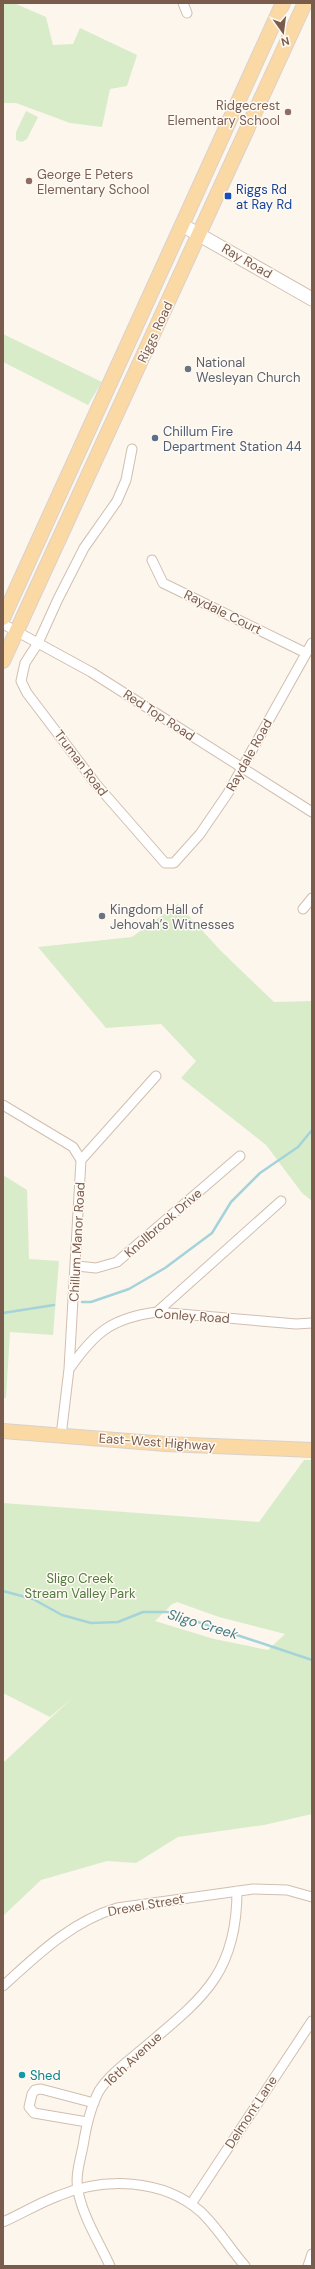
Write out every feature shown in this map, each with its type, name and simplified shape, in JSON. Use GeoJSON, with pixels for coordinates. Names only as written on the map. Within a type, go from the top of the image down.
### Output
{"type":"FeatureCollection","features":[{"type":"Feature","properties":{"kind":"main road","name":"Riggs Road"},"geometry":{"type":"LineString","coordinates":[[3,618],[284,3]]}},
{"type":"Feature","properties":{"kind":"main road","name":"Riggs Road"},"geometry":{"type":"LineString","coordinates":[[3,661],[306,3]]}},
{"type":"Feature","properties":{"kind":"main road","name":"East-West Highway"},"geometry":{"type":"LineString","coordinates":[[3,1431],[61,1436],[312,1450]]}},
{"type":"Feature","properties":{"kind":"street"},"geometry":{"type":"LineString","coordinates":[[182,3],[187,13]]}},
{"type":"Feature","properties":{"kind":"street","name":"Ray Road"},"geometry":{"type":"LineString","coordinates":[[182,225],[312,299]]}},
{"type":"Feature","properties":{"kind":"street"},"geometry":{"type":"LineString","coordinates":[[38,643],[84,548],[117,501],[126,480],[132,449]]}},
{"type":"Feature","properties":{"kind":"street","name":"Raydale Court"},"geometry":{"type":"LineString","coordinates":[[152,560],[163,582],[306,653]]}},
{"type":"Feature","properties":{"kind":"street","name":"Red Top Road"},"geometry":{"type":"LineString","coordinates":[[3,624],[91,672],[312,812]]}},
{"type":"Feature","properties":{"kind":"street","name":"Truman Road"},"geometry":{"type":"LineString","coordinates":[[38,643],[22,669],[21,675],[23,687],[96,784],[134,830],[165,863],[171,864],[177,860]]}},
{"type":"Feature","properties":{"kind":"street","name":"Raydale Road"},"geometry":{"type":"LineString","coordinates":[[177,860],[211,820],[312,643]]}},
{"type":"Feature","properties":{"kind":"street"},"geometry":{"type":"LineString","coordinates":[[303,909],[312,898]]}},
{"type":"Feature","properties":{"kind":"street"},"geometry":{"type":"LineString","coordinates":[[3,1105],[73,1147],[81,1160],[156,1076]]}},
{"type":"Feature","properties":{"kind":"street","name":"Knollbrook Drive"},"geometry":{"type":"LineString","coordinates":[[77,1266],[96,1268],[117,1262],[240,1156]]}},
{"type":"Feature","properties":{"kind":"street","name":"Chillum Manor Road"},"geometry":{"type":"LineString","coordinates":[[61,1436],[69,1369],[77,1266],[81,1160]]}},
{"type":"Feature","properties":{"kind":"street"},"geometry":{"type":"LineString","coordinates":[[157,1312],[281,1201]]}},
{"type":"Feature","properties":{"kind":"street","name":"Conley Road"},"geometry":{"type":"LineString","coordinates":[[69,1369],[84,1348],[106,1327],[129,1317],[157,1312],[296,1324],[312,1323]]}},
{"type":"Feature","properties":{"kind":"street","name":"Drexel Street"},"geometry":{"type":"LineString","coordinates":[[3,1986],[46,1947],[79,1924],[97,1914],[128,1906],[237,1891],[277,1889],[312,1897]]}},
{"type":"Feature","properties":{"kind":"street","name":"16th Avenue"},"geometry":{"type":"LineString","coordinates":[[110,2266],[82,2205],[78,2190],[77,2179],[87,2122],[100,2090],[115,2072],[186,2012],[214,1982],[230,1949],[237,1915],[237,1891]]}},
{"type":"Feature","properties":{"kind":"street","name":"Delmont Lane"},"geometry":{"type":"LineString","coordinates":[[191,2204],[312,2021]]}},
{"type":"Feature","properties":{"kind":"street"},"geometry":{"type":"LineString","coordinates":[[87,2122],[34,2112],[29,2107],[29,2101],[35,2090],[41,2089],[94,2103]]}},
{"type":"Feature","properties":{"kind":"street"},"geometry":{"type":"LineString","coordinates":[[3,2222],[58,2196],[78,2190],[110,2184],[141,2185],[174,2194],[191,2204],[213,2226],[245,2266]]}},
{"type":"Feature","properties":{"kind":"street"},"geometry":{"type":"LineString","coordinates":[[308,2266],[312,2254]]}},
{"type":"Feature","properties":{"kind":"green space"},"geometry":{"type":"Polygon","coordinates":[[[3,3],[14,3],[46,17],[53,45],[73,44],[80,28],[137,55],[127,86],[110,89],[102,127],[70,123],[16,103],[3,103],[3,3]]]}},
{"type":"Feature","properties":{"kind":"green space"},"geometry":{"type":"Polygon","coordinates":[[[26,111],[38,117],[27,139],[22,142],[16,140],[16,132],[26,111]]]}},
{"type":"Feature","properties":{"kind":"green space"},"geometry":{"type":"Polygon","coordinates":[[[3,334],[102,382],[88,405],[3,362],[3,334]]]}},
{"type":"Feature","properties":{"kind":"green space"},"geometry":{"type":"Polygon","coordinates":[[[178,904],[220,950],[274,1002],[312,1001],[312,1201],[302,1193],[266,1145],[181,1078],[196,1061],[161,1024],[106,1028],[38,947],[132,937],[178,904]]]}},
{"type":"Feature","properties":{"kind":"green space"},"geometry":{"type":"Polygon","coordinates":[[[3,1175],[27,1190],[29,1259],[59,1261],[53,1335],[10,1332],[6,1398],[3,1398],[3,1175]]]}},
{"type":"Feature","properties":{"kind":"green space","name":"Sligo Creek Stream Valley Park"},"geometry":{"type":"Polygon","coordinates":[[[304,1460],[312,1460],[312,1814],[264,1825],[178,1837],[136,1863],[107,1861],[41,1880],[3,1916],[3,1763],[72,1698],[50,1717],[3,1693],[3,1503],[259,1522],[304,1460]],[[177,1602],[172,1604],[155,1621],[214,1639],[268,1650],[285,1634],[219,1617],[177,1602]]]}},
{"type":"Feature","properties":{"kind":"waterway"},"geometry":{"type":"LineString","coordinates":[[82,1302],[91,1302],[129,1289],[165,1268],[212,1233],[231,1202],[260,1173],[298,1147],[312,1130]]}},
{"type":"Feature","properties":{"kind":"waterway"},"geometry":{"type":"LineString","coordinates":[[3,1313],[54,1305]]}},
{"type":"Feature","properties":{"kind":"waterway","name":"Sligo Creek"},"geometry":{"type":"LineString","coordinates":[[3,1591],[33,1599],[62,1615],[91,1623],[118,1622],[143,1612],[168,1612],[312,1660]]}},
{"type":"Feature","properties":{"kind":"place","name":"Ridgecrest Elementary School"},"geometry":{"type":"Point","coordinates":[288,112]}},
{"type":"Feature","properties":{"kind":"place","name":"George E Peters Elementary School"},"geometry":{"type":"Point","coordinates":[29,181]}},
{"type":"Feature","properties":{"kind":"place","name":"Riggs Rd at Ray Rd"},"geometry":{"type":"Point","coordinates":[228,196]}},
{"type":"Feature","properties":{"kind":"place","name":"National Wesleyan Church"},"geometry":{"type":"Point","coordinates":[188,369]}},
{"type":"Feature","properties":{"kind":"place","name":"Chillum Fire Department Station 44"},"geometry":{"type":"Point","coordinates":[155,438]}},
{"type":"Feature","properties":{"kind":"place","name":"Kingdom Hall of Jehovah’s Witnesses"},"geometry":{"type":"Point","coordinates":[102,916]}},
{"type":"Feature","properties":{"kind":"place","name":"Shed"},"geometry":{"type":"Point","coordinates":[22,2075]}}]}
